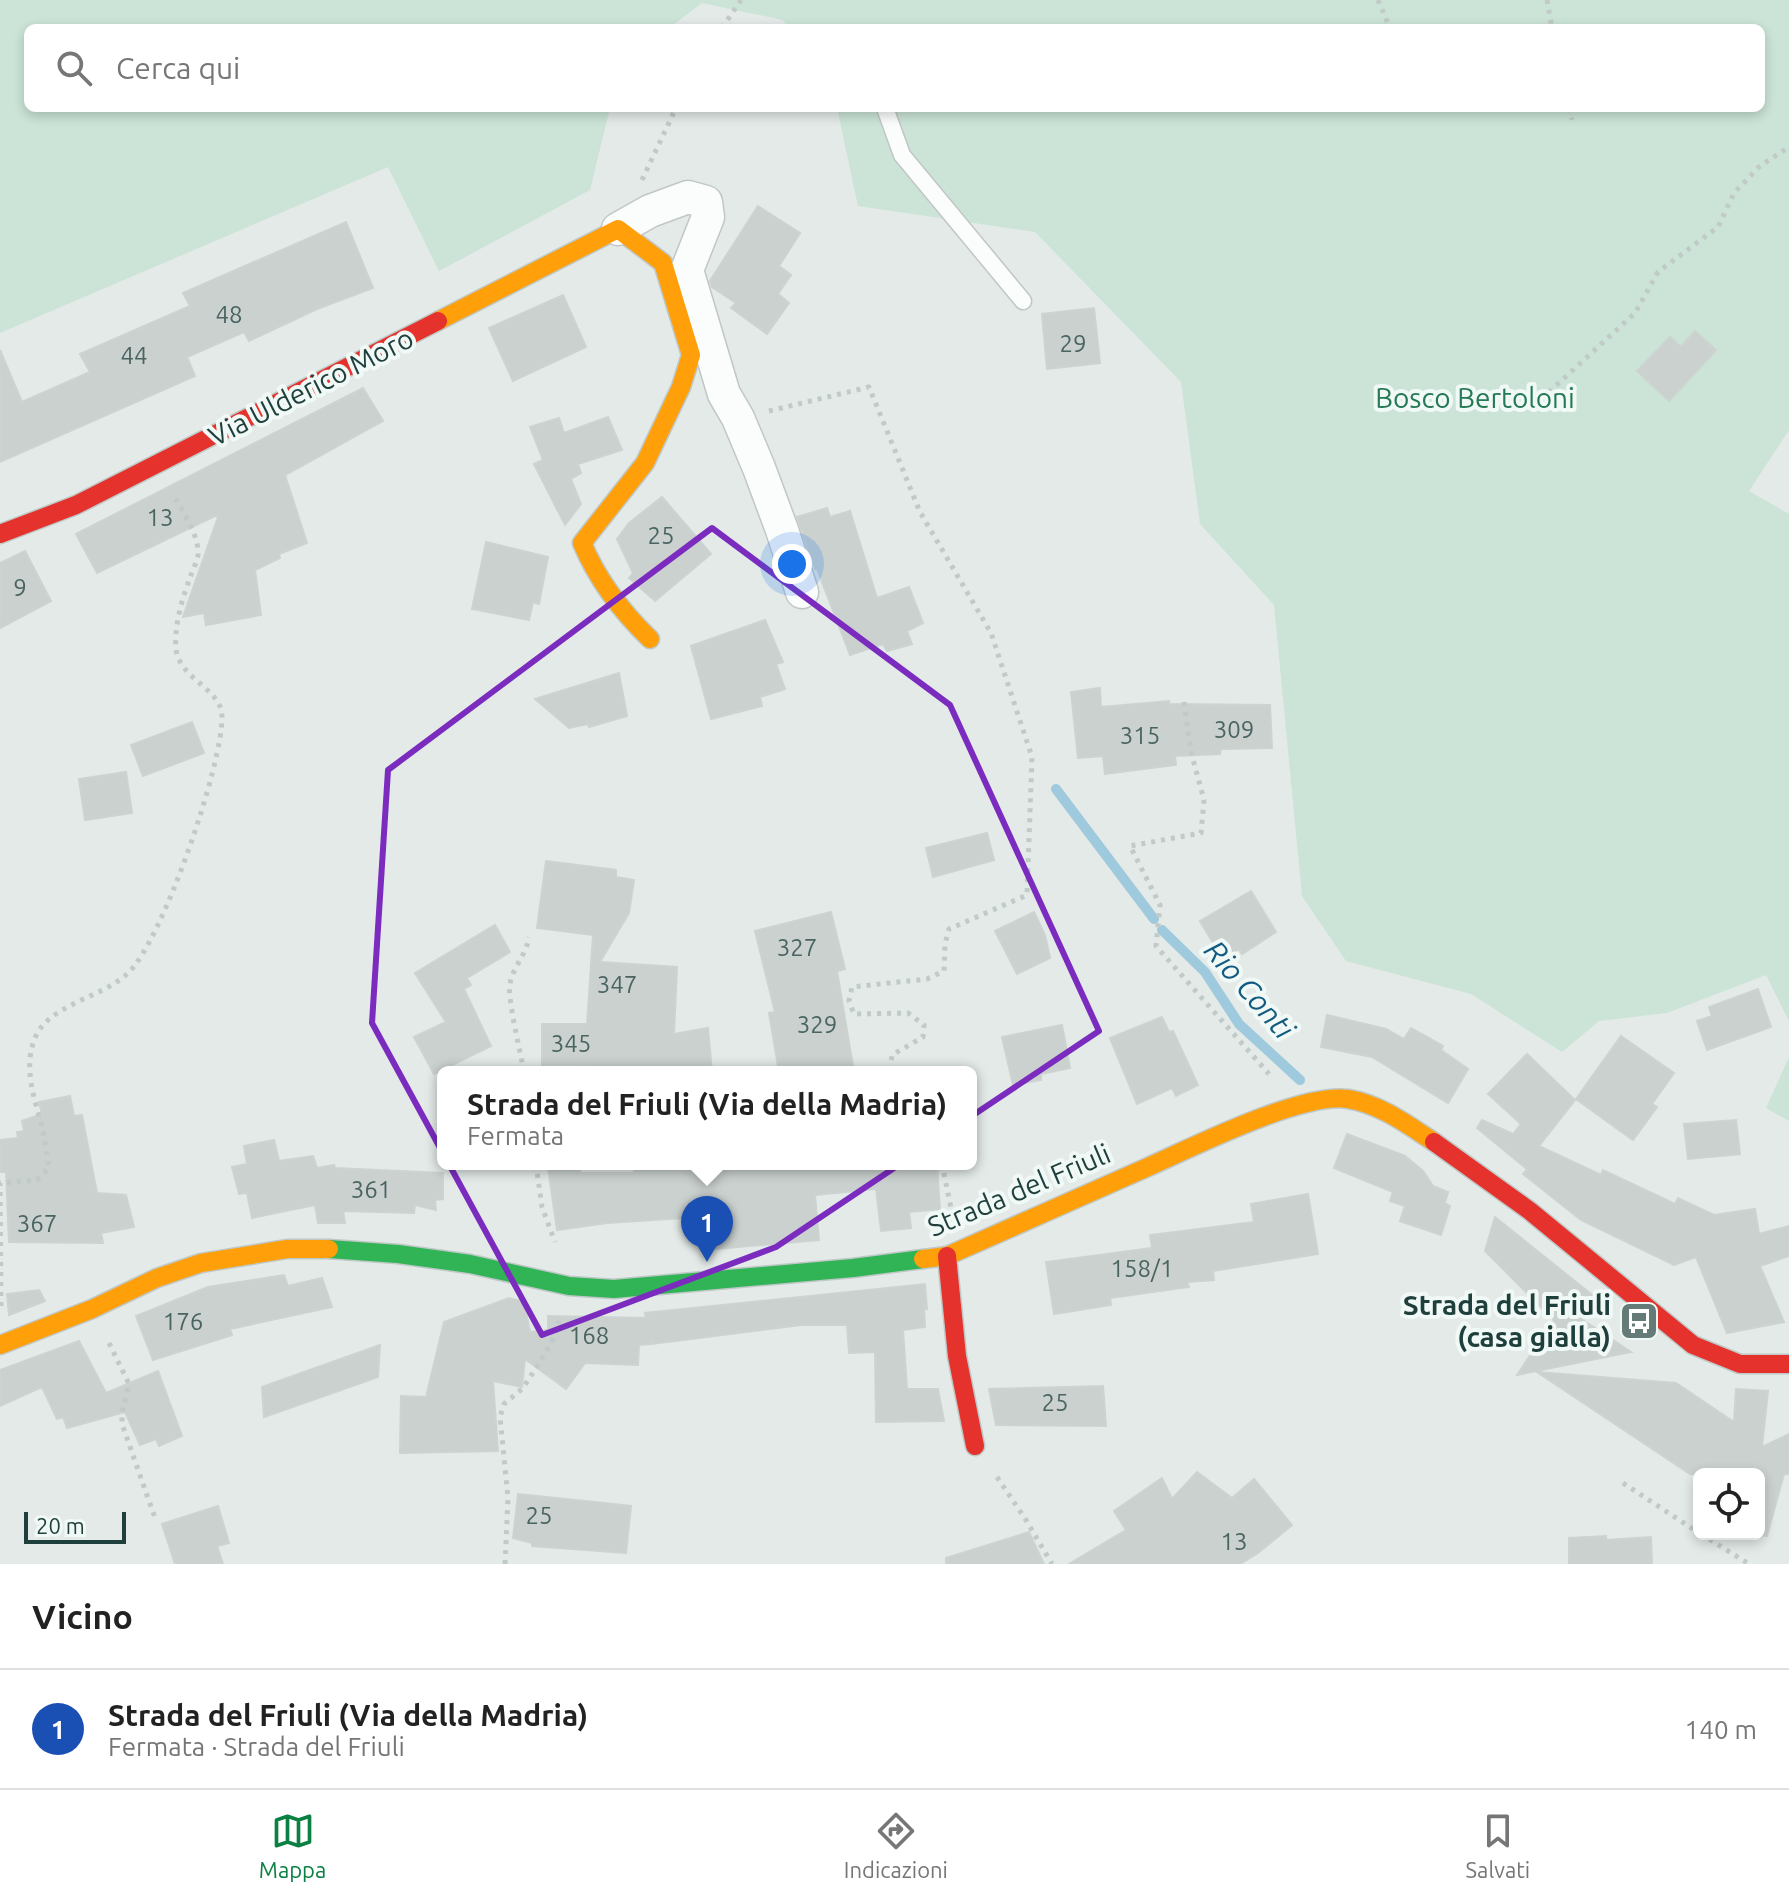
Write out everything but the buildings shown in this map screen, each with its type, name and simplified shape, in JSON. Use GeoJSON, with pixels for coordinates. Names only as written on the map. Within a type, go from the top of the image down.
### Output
{"type":"FeatureCollection","features":[{"type":"Feature","properties":{"kind":"main road","name":"Via Ulderico Moro"},"geometry":{"type":"LineString","coordinates":[[0,534],[76,505],[158,465],[618,229]]}},
{"type":"Feature","properties":{"kind":"main road"},"geometry":{"type":"LineString","coordinates":[[618,229],[663,263],[691,355],[681,387],[645,463],[582,543],[593,571],[630,620],[650,639]]}},
{"type":"Feature","properties":{"kind":"main road","name":"Strada del Friuli"},"geometry":{"type":"LineString","coordinates":[[3,1344],[92,1309],[157,1278],[201,1263],[287,1249],[398,1254],[470,1264],[569,1286],[614,1289],[853,1268],[947,1256],[1296,1105],[1327,1099],[1348,1099],[1389,1113],[1431,1138],[1530,1211],[1693,1345],[1722,1361],[1753,1368],[1789,1364]]}},
{"type":"Feature","properties":{"kind":"main road"},"geometry":{"type":"LineString","coordinates":[[947,1256],[957,1356],[975,1446]]}},
{"type":"Feature","properties":{"kind":"street","name":"Via Ulderico Moro"},"geometry":{"type":"LineString","coordinates":[[618,229],[650,211],[688,197],[706,202],[708,217],[687,270],[724,394],[738,418],[782,530],[802,592]]}},
{"type":"Feature","properties":{"kind":"lane"},"geometry":{"type":"LineString","coordinates":[[886,112],[902,155],[1023,301]]}},
{"type":"Feature","properties":{"kind":"path"},"geometry":{"type":"LineString","coordinates":[[725,24],[741,0]]}},
{"type":"Feature","properties":{"kind":"path"},"geometry":{"type":"LineString","coordinates":[[1378,0],[1388,24]]}},
{"type":"Feature","properties":{"kind":"path"},"geometry":{"type":"LineString","coordinates":[[1547,0],[1551,24]]}},
{"type":"Feature","properties":{"kind":"path"},"geometry":{"type":"LineString","coordinates":[[618,229],[674,112]]}},
{"type":"Feature","properties":{"kind":"path"},"geometry":{"type":"LineString","coordinates":[[1570,112],[1572,120]]}},
{"type":"Feature","properties":{"kind":"path"},"geometry":{"type":"LineString","coordinates":[[1549,392],[1635,313],[1658,272],[1718,227],[1734,193],[1760,166],[1789,147]]}},
{"type":"Feature","properties":{"kind":"path"},"geometry":{"type":"LineString","coordinates":[[738,418],[869,387],[920,512],[991,633],[1032,757],[1027,895],[949,929],[944,971],[927,979],[852,987],[849,1001],[854,1014],[908,1013],[924,1025],[923,1037],[892,1055],[891,1066]]}},
{"type":"Feature","properties":{"kind":"path"},"geometry":{"type":"LineString","coordinates":[[3,1344],[0,1183],[37,1180],[49,1168],[29,1073],[33,1041],[41,1026],[57,1013],[112,986],[128,974],[146,952],[200,820],[216,752],[222,715],[218,700],[179,663],[176,645],[184,596],[198,555],[194,533],[158,465]]}},
{"type":"Feature","properties":{"kind":"path"},"geometry":{"type":"LineString","coordinates":[[1184,702],[1191,752],[1204,800],[1201,833],[1130,846],[1160,905],[1156,946],[1296,1105]]}},
{"type":"Feature","properties":{"kind":"path"},"geometry":{"type":"LineString","coordinates":[[523,1066],[509,986],[515,968],[526,953],[529,937]]}},
{"type":"Feature","properties":{"kind":"path"},"geometry":{"type":"LineString","coordinates":[[505,1564],[508,1498],[500,1417],[504,1404],[523,1388],[555,1336],[569,1286],[542,1207],[537,1170]]}},
{"type":"Feature","properties":{"kind":"path"},"geometry":{"type":"LineString","coordinates":[[943,1170],[952,1212],[965,1248]]}},
{"type":"Feature","properties":{"kind":"path"},"geometry":{"type":"LineString","coordinates":[[92,1309],[129,1384],[122,1424],[155,1518]]}},
{"type":"Feature","properties":{"kind":"path"},"geometry":{"type":"LineString","coordinates":[[975,1446],[1052,1564]]}},
{"type":"Feature","properties":{"kind":"path"},"geometry":{"type":"LineString","coordinates":[[1623,1483],[1693,1528]]}},
{"type":"Feature","properties":{"kind":"path"},"geometry":{"type":"LineString","coordinates":[[1711,1540],[1749,1564]]}},
{"type":"Feature","properties":{"kind":"highlighted area"},"geometry":{"type":"Polygon","coordinates":[[[712,528],[950,705],[1099,1031],[776,1247],[542,1335],[372,1023],[388,770],[712,528]]]}},
{"type":"Feature","properties":{"kind":"green space","name":"Bosco Bertoloni"},"geometry":{"type":"Polygon","coordinates":[[[0,0],[1789,0],[1789,430],[1749,491],[1789,514],[1789,1021],[1766,975],[1667,1013],[1599,1021],[1562,1052],[1471,994],[1346,961],[1302,896],[1274,605],[1200,524],[1181,382],[1035,232],[858,206],[838,112],[1765,112],[1765,24],[786,24],[783,20],[702,3],[674,24],[24,24],[24,112],[609,112],[590,190],[439,271],[388,167],[0,333],[0,0]]]}},
{"type":"Feature","properties":{"kind":"green space"},"geometry":{"type":"Polygon","coordinates":[[[1789,1057],[1789,1121],[1766,1108],[1789,1057]]]}},
{"type":"Feature","properties":{"kind":"waterway","name":"Rio Conti"},"geometry":{"type":"LineString","coordinates":[[1056,789],[1154,919]]}},
{"type":"Feature","properties":{"kind":"waterway","name":"Rio Conti"},"geometry":{"type":"LineString","coordinates":[[1162,930],[1205,972],[1239,1024],[1300,1080]]}},
{"type":"Feature","properties":{"kind":"traffic: fast"},"geometry":{"type":"LineString","coordinates":[[329,1249],[470,1264],[569,1286],[614,1289],[923,1259]]}},
{"type":"Feature","properties":{"kind":"traffic: slow"},"geometry":{"type":"LineString","coordinates":[[438,321],[618,229],[663,263],[691,355],[681,387],[645,463],[582,543],[611,595],[650,639]]}},
{"type":"Feature","properties":{"kind":"traffic: slow"},"geometry":{"type":"LineString","coordinates":[[923,1259],[947,1256],[1219,1135],[1304,1104],[1348,1099],[1371,1105],[1434,1142]]}},
{"type":"Feature","properties":{"kind":"traffic: slow"},"geometry":{"type":"LineString","coordinates":[[0,1345],[92,1309],[157,1278],[201,1263],[287,1249],[329,1249]]}},
{"type":"Feature","properties":{"kind":"traffic: jam"},"geometry":{"type":"LineString","coordinates":[[0,534],[76,505],[438,321]]}},
{"type":"Feature","properties":{"kind":"traffic: jam"},"geometry":{"type":"LineString","coordinates":[[1434,1142],[1530,1211],[1693,1345],[1740,1364],[1789,1364]]}},
{"type":"Feature","properties":{"kind":"traffic: jam"},"geometry":{"type":"LineString","coordinates":[[947,1256],[957,1356],[975,1446]]}},
{"type":"Feature","properties":{"kind":"place","name":"Strada del Friuli (Via della Madria)"},"geometry":{"type":"Point","coordinates":[707,1262]}},
{"type":"Feature","properties":{"kind":"place","name":"Strada del Friuli (casa gialla)"},"geometry":{"type":"Point","coordinates":[1639,1321]}}]}
